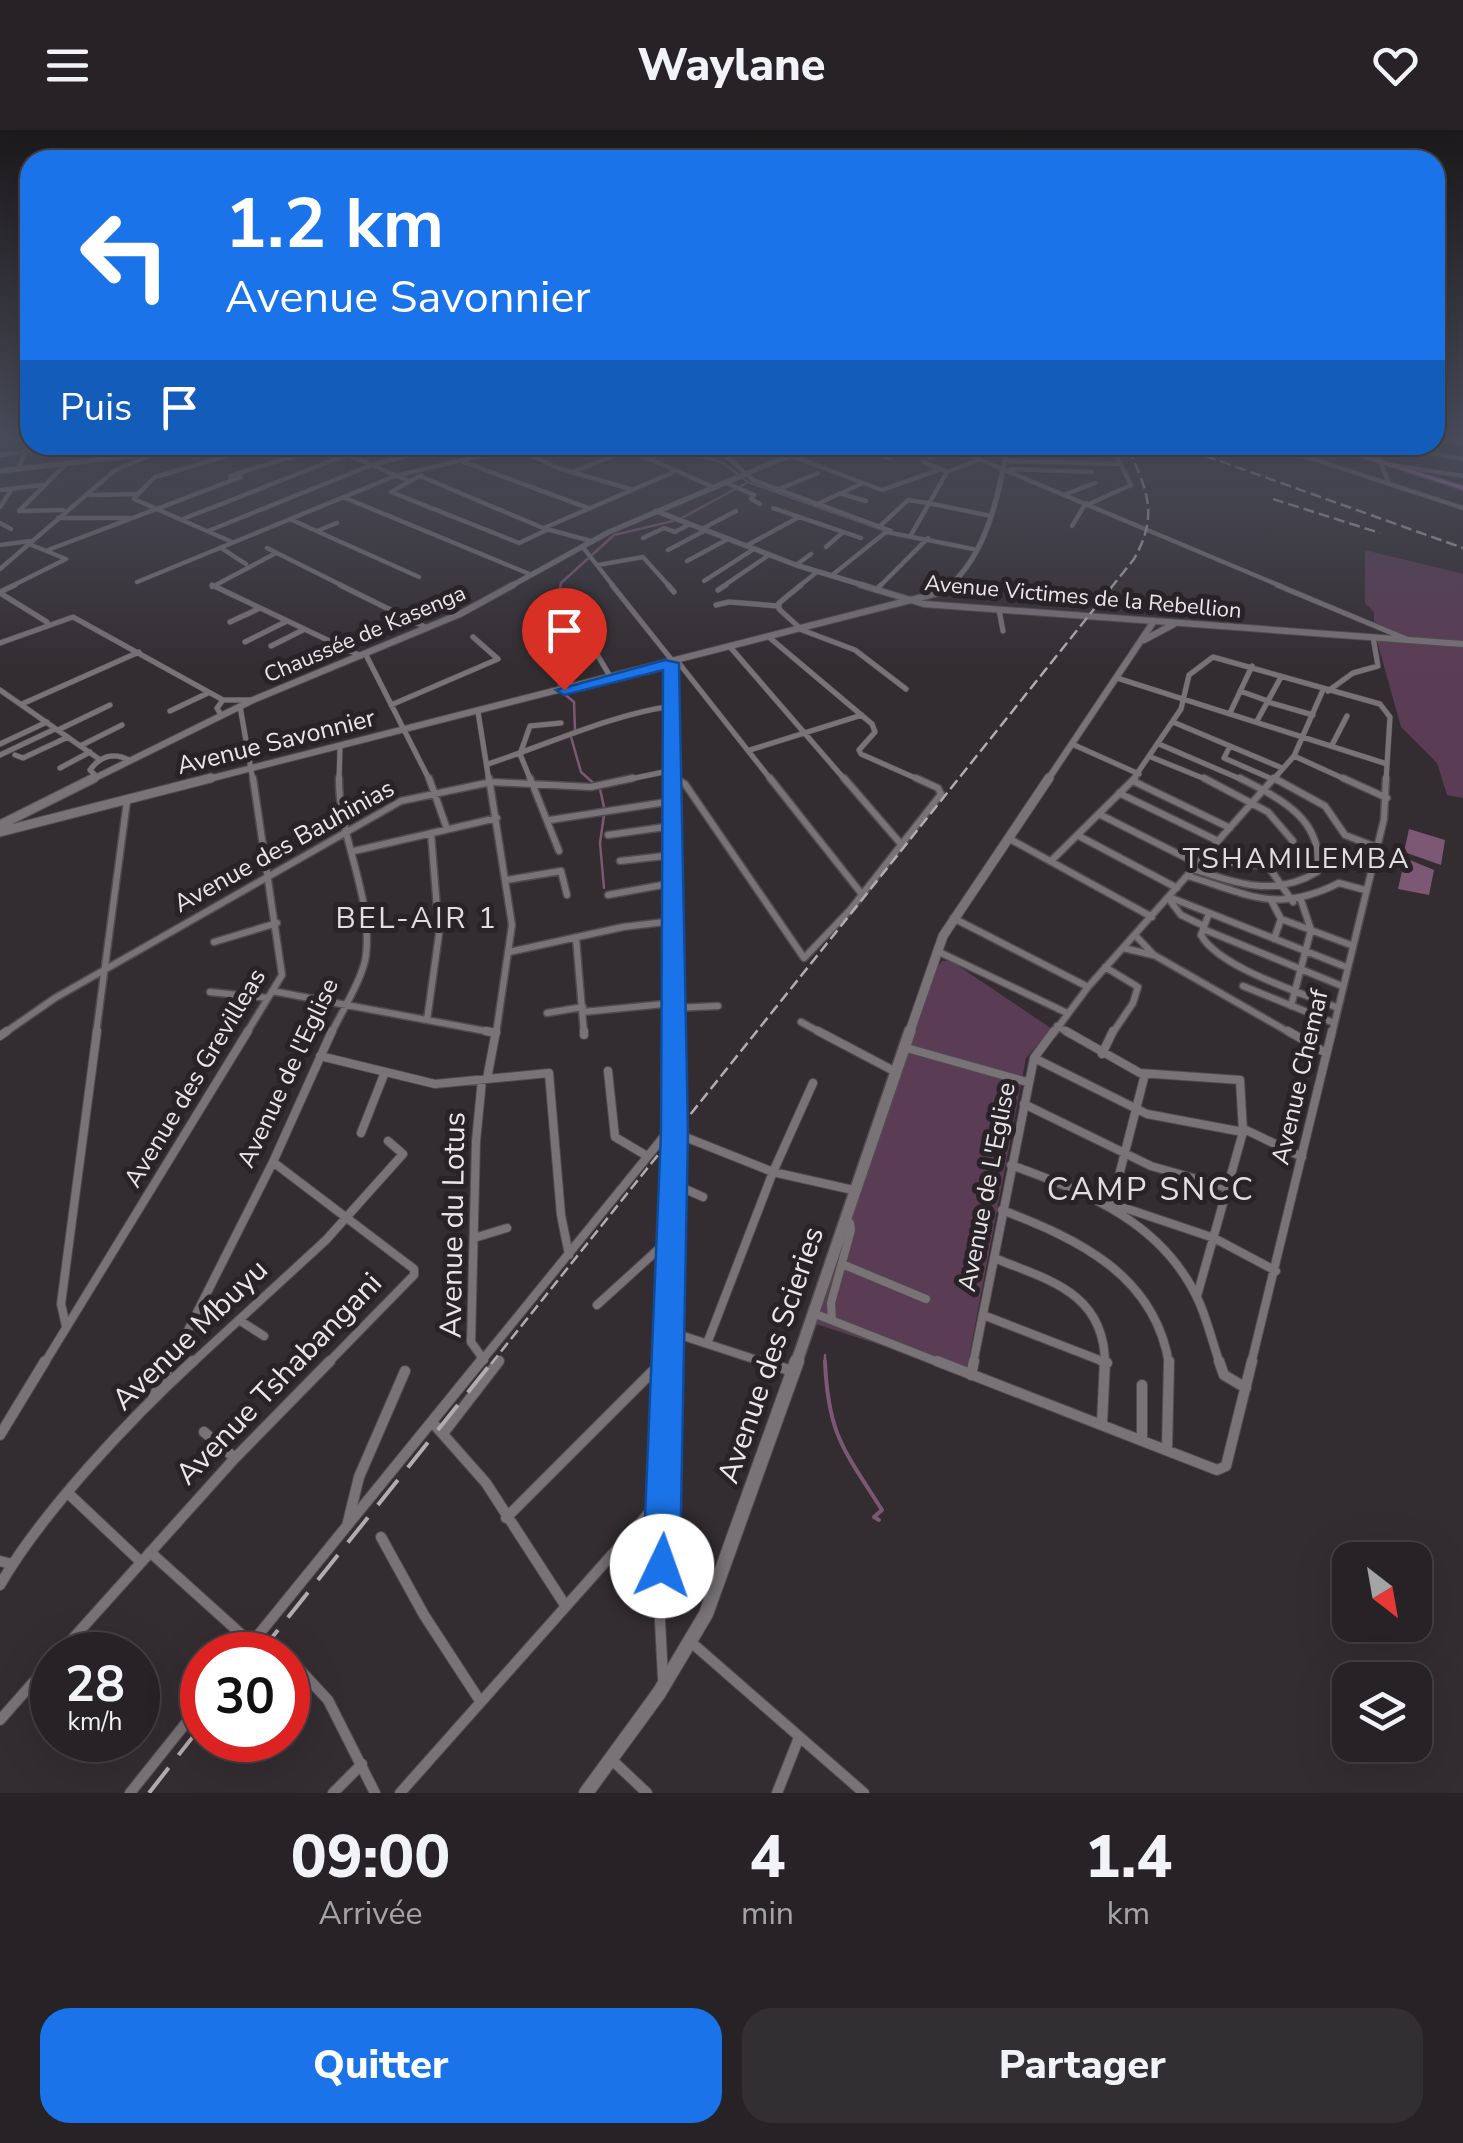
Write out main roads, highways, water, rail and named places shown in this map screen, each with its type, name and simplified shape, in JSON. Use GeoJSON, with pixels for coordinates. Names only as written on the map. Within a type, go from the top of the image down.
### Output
{"type":"FeatureCollection","features":[{"type":"Feature","properties":{"kind":"waterway"},"geometry":{"type":"LineString","coordinates":[[680,519],[686,516]]}},
{"type":"Feature","properties":{"kind":"waterway"},"geometry":{"type":"LineString","coordinates":[[843,516],[883,530]]}},
{"type":"Feature","properties":{"kind":"waterway"},"geometry":{"type":"LineString","coordinates":[[559,686],[553,639],[561,583],[614,535],[673,521]]}},
{"type":"Feature","properties":{"kind":"waterway"},"geometry":{"type":"LineString","coordinates":[[563,693],[574,702],[575,730]]}},
{"type":"Feature","properties":{"kind":"waterway"},"geometry":{"type":"LineString","coordinates":[[571,737],[581,772],[600,789],[604,807]]}},
{"type":"Feature","properties":{"kind":"waterway"},"geometry":{"type":"LineString","coordinates":[[604,815],[600,843],[604,888]]}},
{"type":"Feature","properties":{"kind":"waterway"},"geometry":{"type":"LineString","coordinates":[[825,1355],[825,1361]]}},
{"type":"Feature","properties":{"kind":"waterway"},"geometry":{"type":"LineString","coordinates":[[825,1361],[834,1425],[848,1456],[882,1510],[874,1517],[879,1520]]}},
{"type":"Feature","properties":{"kind":"railway"},"geometry":{"type":"LineString","coordinates":[[491,1364],[1134,559],[1148,516]]}},
{"type":"Feature","properties":{"kind":"railway"},"geometry":{"type":"LineString","coordinates":[[1325,516],[1380,533]]}},
{"type":"Feature","properties":{"kind":"railway"},"geometry":{"type":"LineString","coordinates":[[1372,516],[1463,548]]}},
{"type":"Feature","properties":{"kind":"railway"},"geometry":{"type":"LineString","coordinates":[[276,1632],[493,1361]]}},
{"type":"Feature","properties":{"kind":"railway"},"geometry":{"type":"LineString","coordinates":[[149,1793],[180,1753]]}},
{"type":"Feature","properties":{"kind":"district","name":"TSHAMILEMBA"},"geometry":{"type":"Point","coordinates":[1297,859]}},
{"type":"Feature","properties":{"kind":"district","name":"BEL-AIR 1"},"geometry":{"type":"Point","coordinates":[417,918]}},
{"type":"Feature","properties":{"kind":"district","name":"CAMP SNCC"},"geometry":{"type":"Point","coordinates":[1151,1189]}}]}
